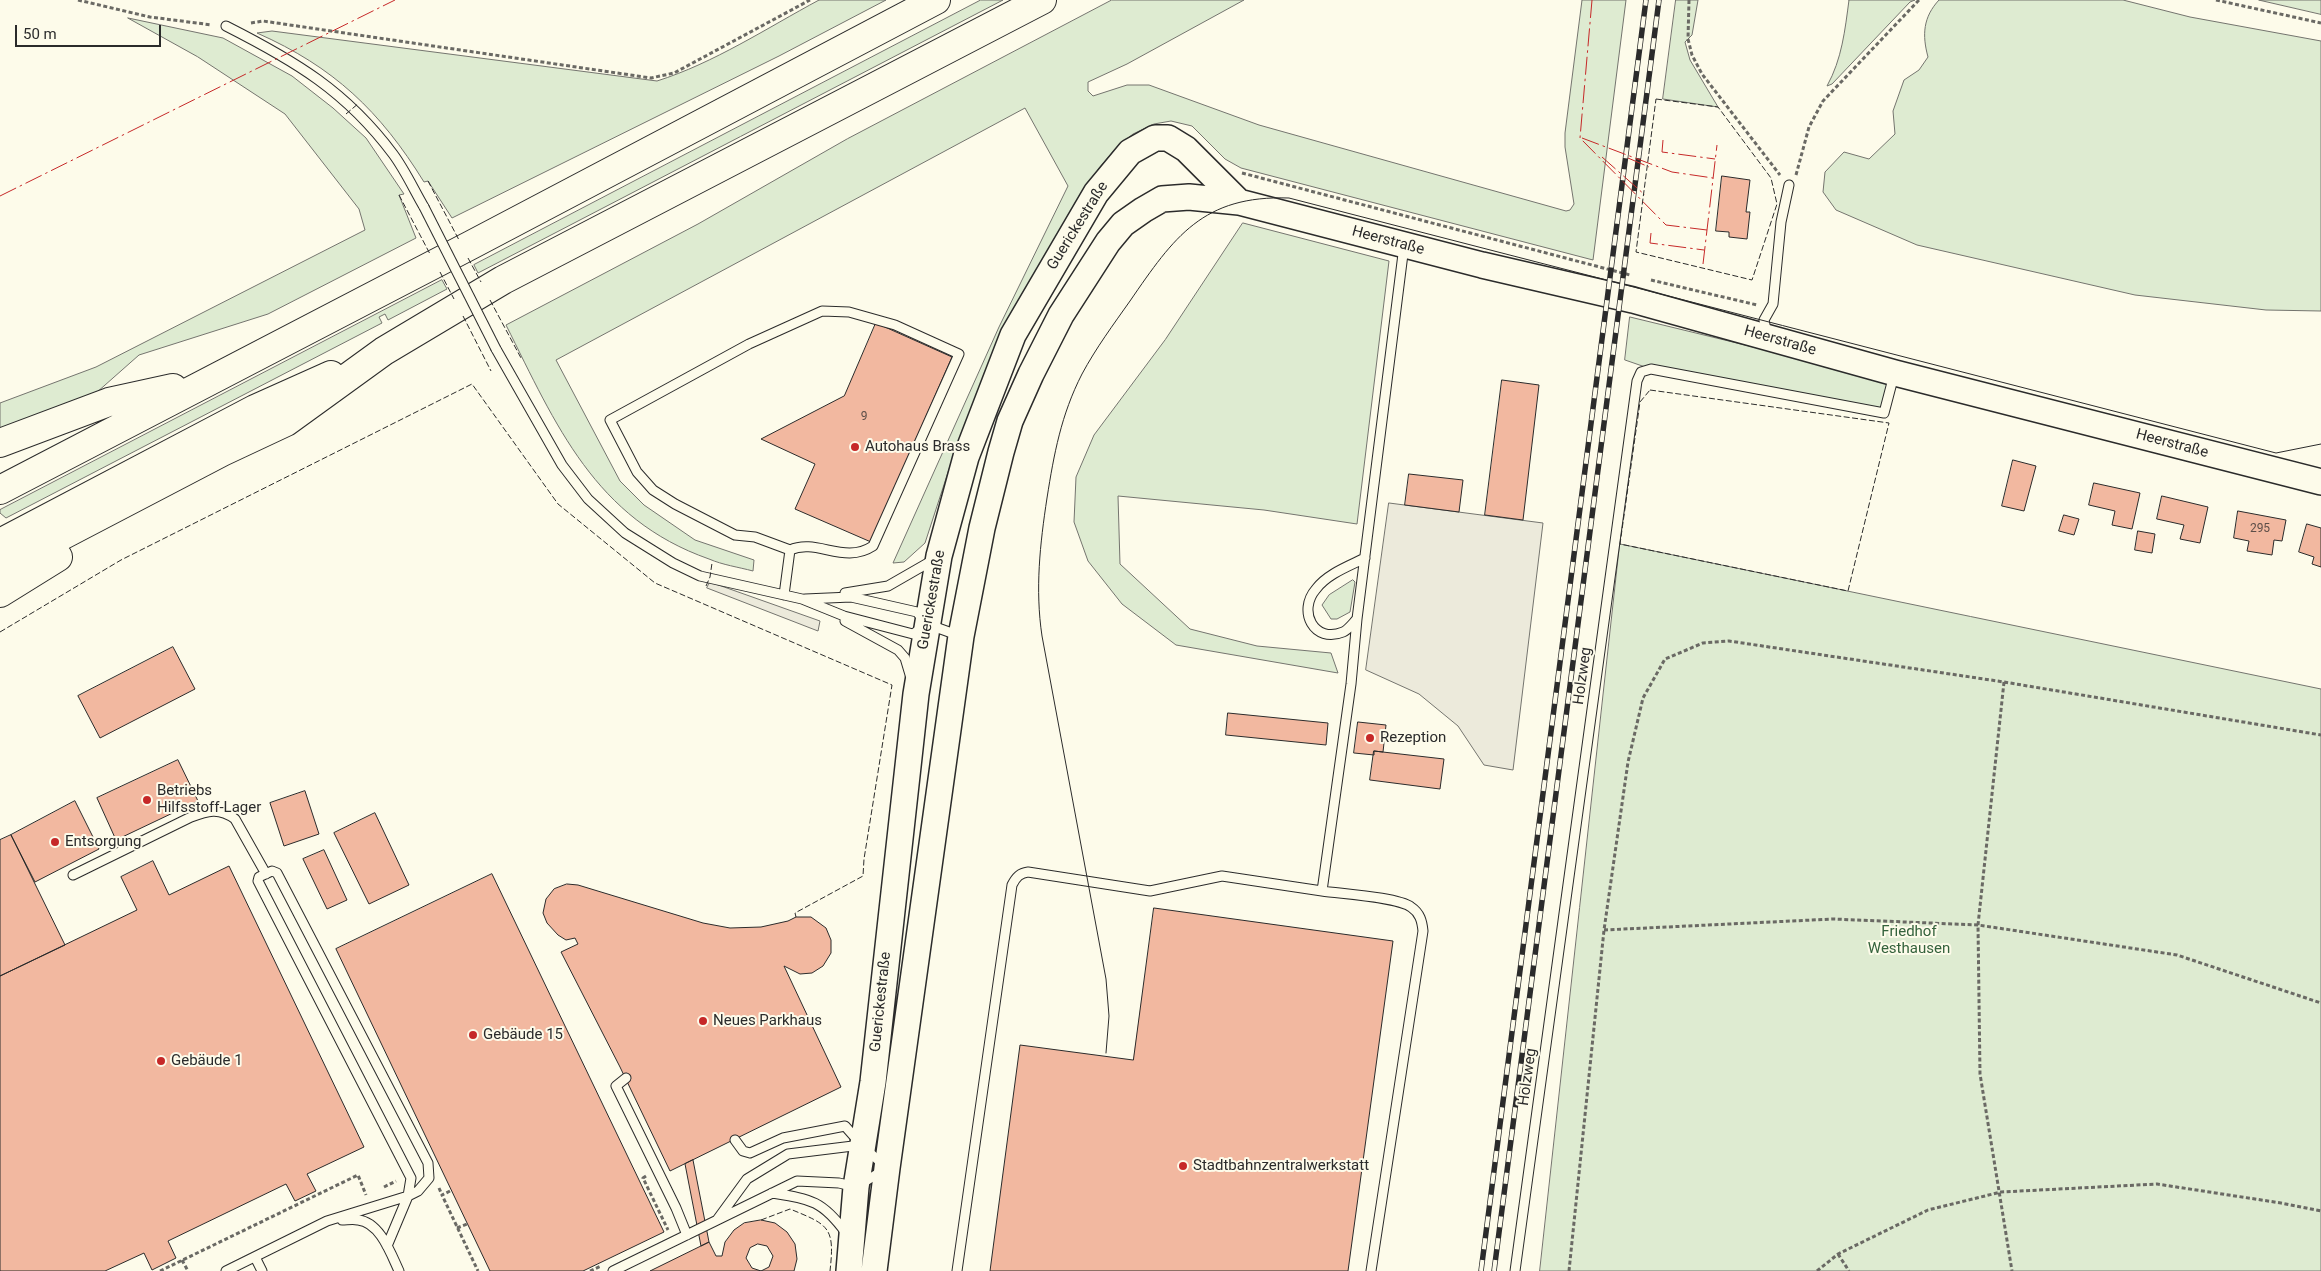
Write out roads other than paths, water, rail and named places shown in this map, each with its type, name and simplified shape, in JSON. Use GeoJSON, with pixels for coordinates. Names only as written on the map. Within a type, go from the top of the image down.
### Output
{"type":"FeatureCollection","features":[{"type":"Feature","properties":{"kind":"highway"},"geometry":{"type":"LineString","coordinates":[[0,490],[936,0]]}},
{"type":"Feature","properties":{"kind":"highway"},"geometry":{"type":"LineString","coordinates":[[0,593],[51,561],[227,462],[384,351],[503,280],[1042,0]]}},
{"type":"Feature","properties":{"kind":"highway"},"geometry":{"type":"LineString","coordinates":[[0,543],[255,410],[384,351]]}},
{"type":"Feature","properties":{"kind":"highway"},"geometry":{"type":"LineString","coordinates":[[0,443],[109,402],[208,380]]}},
{"type":"Feature","properties":{"kind":"highway"},"geometry":{"type":"LineString","coordinates":[[0,568],[222,452],[286,422]]}},
{"type":"Feature","properties":{"kind":"main road","name":"Guerickestraße"},"geometry":{"type":"LineString","coordinates":[[849,1271],[856,1187],[861,1145],[873,1082],[916,694],[939,556],[966,457],[1013,334],[1096,193],[1130,152],[1155,138],[1168,138],[1186,149],[1239,202]]}},
{"type":"Feature","properties":{"kind":"main road","name":"Guerickestraße"},"geometry":{"type":"LineString","coordinates":[[874,1271],[961,636],[982,528],[1010,421],[1061,315],[1108,242],[1123,224],[1162,199],[1189,197],[1239,202]]}},
{"type":"Feature","properties":{"kind":"main road","name":"Heerstraße"},"geometry":{"type":"LineString","coordinates":[[1239,202],[1404,245],[1633,300],[1895,373],[2321,482]]}},
{"type":"Feature","properties":{"kind":"lane"},"geometry":{"type":"LineString","coordinates":[[226,26],[281,54],[330,86],[360,116],[394,155],[424,207],[496,349],[562,465],[588,499],[624,533],[673,563],[700,576],[802,599],[844,616],[913,634],[927,624]]}},
{"type":"Feature","properties":{"kind":"lane"},"geometry":{"type":"LineString","coordinates":[[1768,338],[1764,320],[1773,304],[1781,222],[1789,186]]}},
{"type":"Feature","properties":{"kind":"lane"},"geometry":{"type":"LineString","coordinates":[[1322,891],[1352,684],[1357,619],[1404,245]]}},
{"type":"Feature","properties":{"kind":"lane"},"geometry":{"type":"LineString","coordinates":[[822,311],[849,312],[895,325],[959,354],[873,546],[863,552],[852,554],[797,546],[790,550],[755,537],[735,535],[675,504],[653,490],[637,472],[610,420],[749,344],[822,311]]}},
{"type":"Feature","properties":{"kind":"lane","name":"Holzweg"},"geometry":{"type":"LineString","coordinates":[[1515,1271],[1636,381],[1641,372],[1651,369],[1884,414],[1895,373]]}},
{"type":"Feature","properties":{"kind":"lane"},"geometry":{"type":"LineString","coordinates":[[784,595],[790,550]]}},
{"type":"Feature","properties":{"kind":"lane"},"geometry":{"type":"LineString","coordinates":[[802,599],[888,586],[922,568],[939,556]]}},
{"type":"Feature","properties":{"kind":"lane"},"geometry":{"type":"LineString","coordinates":[[1357,619],[1344,632],[1330,635],[1318,631],[1310,620],[1306,609],[1310,596],[1317,587],[1365,558]]}},
{"type":"Feature","properties":{"kind":"lane"},"geometry":{"type":"LineString","coordinates":[[802,599],[851,597],[917,612],[927,624],[961,636]]}},
{"type":"Feature","properties":{"kind":"lane"},"geometry":{"type":"LineString","coordinates":[[802,599],[862,629],[898,650],[907,663],[916,694]]}},
{"type":"Feature","properties":{"kind":"lane"},"geometry":{"type":"LineString","coordinates":[[73,875],[190,817],[207,811],[218,810],[235,818],[266,874]]}},
{"type":"Feature","properties":{"kind":"lane"},"geometry":{"type":"LineString","coordinates":[[226,1271],[327,1221],[408,1196],[418,1191],[429,1178],[428,1163],[277,873],[272,871],[259,877],[258,881],[411,1178],[408,1196],[387,1246]]}},
{"type":"Feature","properties":{"kind":"lane"},"geometry":{"type":"LineString","coordinates":[[957,1271],[1012,885],[1018,876],[1028,872],[1150,891],[1222,876],[1403,903],[1418,912],[1422,921],[1423,931],[1371,1271]]}},
{"type":"Feature","properties":{"kind":"lane"},"geometry":{"type":"LineString","coordinates":[[626,1078],[616,1086],[687,1234]]}},
{"type":"Feature","properties":{"kind":"lane"},"geometry":{"type":"LineString","coordinates":[[613,1271],[797,1181],[839,1183],[856,1187],[887,1168],[861,1145],[845,1126],[783,1138],[750,1153],[744,1152],[735,1140]]}},
{"type":"Feature","properties":{"kind":"lane"},"geometry":{"type":"LineString","coordinates":[[717,1220],[747,1179],[788,1154],[861,1145]]}},
{"type":"Feature","properties":{"kind":"lane"},"geometry":{"type":"LineString","coordinates":[[771,1193],[806,1198],[822,1206],[834,1216],[851,1240]]}},
{"type":"Feature","properties":{"kind":"lane"},"geometry":{"type":"LineString","coordinates":[[327,1221],[360,1220],[373,1226],[387,1246],[399,1271]]}},
{"type":"Feature","properties":{"kind":"lane"},"geometry":{"type":"LineString","coordinates":[[255,1257],[262,1271]]}},
{"type":"Feature","properties":{"kind":"tram line"},"geometry":{"type":"LineString","coordinates":[[1106,1053],[1109,1016],[1106,979],[1042,636],[1039,601],[1042,532],[1059,435],[1069,404],[1082,374],[1105,337],[1161,257],[1177,239],[1212,212],[1234,204],[1259,199],[1289,198],[2276,453],[2321,444]]}},
{"type":"Feature","properties":{"kind":"railway"},"geometry":{"type":"LineString","coordinates":[[1481,1271],[1646,0]]}},
{"type":"Feature","properties":{"kind":"railway"},"geometry":{"type":"LineString","coordinates":[[1494,1271],[1659,0]]}},
{"type":"Feature","properties":{"kind":"place","name":"Autohaus Brass"},"geometry":{"type":"Point","coordinates":[855,447]}},
{"type":"Feature","properties":{"kind":"place","name":"Rezeption"},"geometry":{"type":"Point","coordinates":[1370,738]}},
{"type":"Feature","properties":{"kind":"place","name":"Betriebs Hilfsstoff-Lager"},"geometry":{"type":"Point","coordinates":[147,800]}},
{"type":"Feature","properties":{"kind":"place","name":"Entsorgung"},"geometry":{"type":"Point","coordinates":[55,842]}},
{"type":"Feature","properties":{"kind":"place","name":"Neues Parkhaus"},"geometry":{"type":"Point","coordinates":[703,1021]}},
{"type":"Feature","properties":{"kind":"place","name":"Gebäude 15"},"geometry":{"type":"Point","coordinates":[473,1035]}},
{"type":"Feature","properties":{"kind":"place","name":"Gebäude 1"},"geometry":{"type":"Point","coordinates":[161,1061]}},
{"type":"Feature","properties":{"kind":"place","name":"Stadtbahnzentralwerkstatt"},"geometry":{"type":"Point","coordinates":[1183,1166]}},
{"type":"Feature","properties":{"kind":"park label","name":"Friedhof Westhausen"},"geometry":{"type":"Point","coordinates":[1909,940]}}]}
